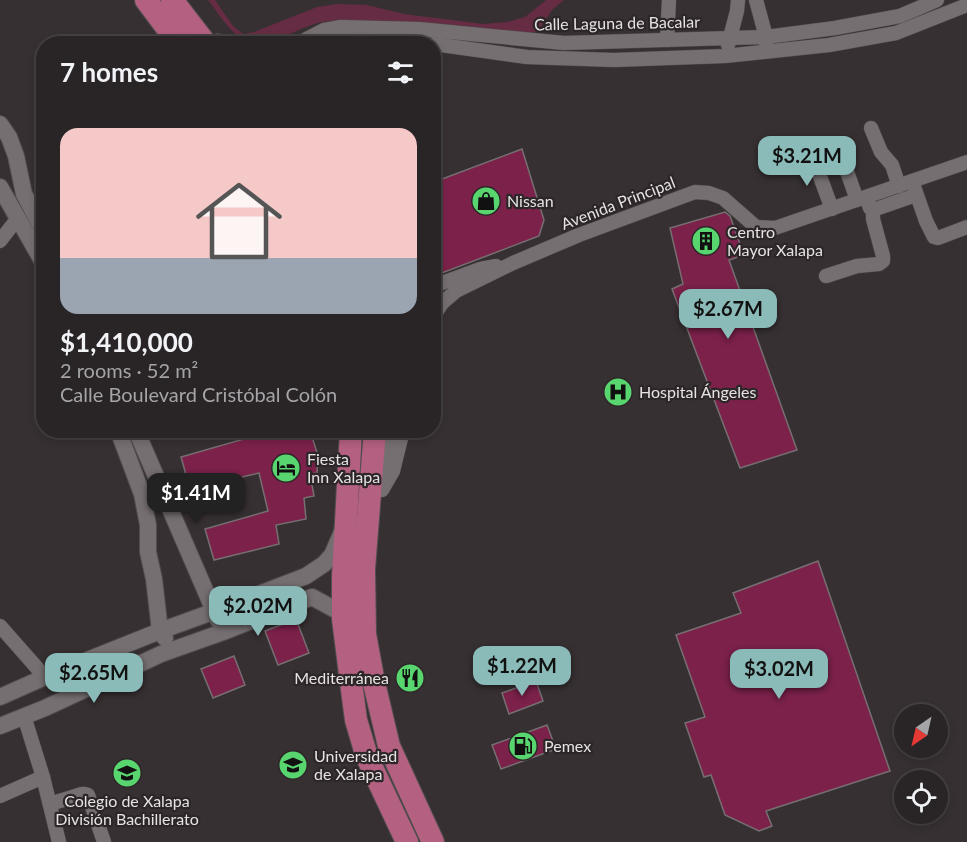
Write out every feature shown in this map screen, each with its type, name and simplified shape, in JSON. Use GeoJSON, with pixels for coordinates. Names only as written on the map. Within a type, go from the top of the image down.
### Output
{"type":"FeatureCollection","features":[{"type":"Feature","properties":{"kind":"highway"},"geometry":{"type":"LineString","coordinates":[[146,0],[174,36]]}},
{"type":"Feature","properties":{"kind":"highway"},"geometry":{"type":"LineString","coordinates":[[172,0],[207,36]]}},
{"type":"Feature","properties":{"kind":"highway"},"geometry":{"type":"LineString","coordinates":[[186,0],[209,36]]}},
{"type":"Feature","properties":{"kind":"highway"},"geometry":{"type":"LineString","coordinates":[[351,438],[343,619],[356,720],[367,757],[407,842]]}},
{"type":"Feature","properties":{"kind":"highway"},"geometry":{"type":"LineString","coordinates":[[374,438],[364,568],[366,634],[374,683],[389,746],[433,842]]}},
{"type":"Feature","properties":{"kind":"highway"},"geometry":{"type":"LineString","coordinates":[[364,568],[378,521]]}},
{"type":"Feature","properties":{"kind":"street"},"geometry":{"type":"LineString","coordinates":[[667,40],[669,0]]}},
{"type":"Feature","properties":{"kind":"street"},"geometry":{"type":"LineString","coordinates":[[725,56],[738,0]]}},
{"type":"Feature","properties":{"kind":"street"},"geometry":{"type":"LineString","coordinates":[[756,0],[766,37],[765,52]]}},
{"type":"Feature","properties":{"kind":"street","name":"Calle Laguna de Bacalar"},"geometry":{"type":"LineString","coordinates":[[312,36],[324,30],[341,27],[419,29],[564,43],[766,37],[900,16],[937,0]]}},
{"type":"Feature","properties":{"kind":"street","name":"Calle Laguna de Bacalar"},"geometry":{"type":"LineString","coordinates":[[441,45],[527,57],[614,60],[725,56],[829,45],[896,33],[961,5]]}},
{"type":"Feature","properties":{"kind":"street"},"geometry":{"type":"LineString","coordinates":[[682,39],[683,58]]}},
{"type":"Feature","properties":{"kind":"street"},"geometry":{"type":"LineString","coordinates":[[634,41],[636,59]]}},
{"type":"Feature","properties":{"kind":"street"},"geometry":{"type":"LineString","coordinates":[[0,124],[9,137],[16,156],[24,194],[36,217]]}},
{"type":"Feature","properties":{"kind":"street"},"geometry":{"type":"LineString","coordinates":[[871,128],[881,152],[909,187],[934,237],[938,238],[967,227]]}},
{"type":"Feature","properties":{"kind":"street"},"geometry":{"type":"LineString","coordinates":[[838,146],[862,199],[873,210]]}},
{"type":"Feature","properties":{"kind":"street"},"geometry":{"type":"LineString","coordinates":[[812,155],[832,209]]}},
{"type":"Feature","properties":{"kind":"street","name":"Avenida Principal"},"geometry":{"type":"LineString","coordinates":[[441,304],[456,291],[513,262],[695,192],[709,193],[723,198],[756,227],[775,228],[862,199],[909,187],[967,162]]}},
{"type":"Feature","properties":{"kind":"street"},"geometry":{"type":"LineString","coordinates":[[0,187],[10,194],[24,194]]}},
{"type":"Feature","properties":{"kind":"street"},"geometry":{"type":"LineString","coordinates":[[0,187],[36,250]]}},
{"type":"Feature","properties":{"kind":"street"},"geometry":{"type":"LineString","coordinates":[[873,210],[909,187]]}},
{"type":"Feature","properties":{"kind":"street"},"geometry":{"type":"LineString","coordinates":[[826,276],[857,266],[879,264],[883,261],[884,256],[873,219],[873,210]]}},
{"type":"Feature","properties":{"kind":"street"},"geometry":{"type":"LineString","coordinates":[[0,241],[18,218]]}},
{"type":"Feature","properties":{"kind":"street","name":"Avenida Principal"},"geometry":{"type":"LineString","coordinates":[[441,283],[480,269],[513,262]]}},
{"type":"Feature","properties":{"kind":"street"},"geometry":{"type":"LineString","coordinates":[[121,438],[142,494],[148,525],[148,552],[154,579],[160,631],[174,649]]}},
{"type":"Feature","properties":{"kind":"street"},"geometry":{"type":"LineString","coordinates":[[139,438],[223,632]]}},
{"type":"Feature","properties":{"kind":"street"},"geometry":{"type":"LineString","coordinates":[[378,521],[387,438]]}},
{"type":"Feature","properties":{"kind":"street"},"geometry":{"type":"LineString","coordinates":[[380,495],[393,471],[401,438]]}},
{"type":"Feature","properties":{"kind":"street"},"geometry":{"type":"LineString","coordinates":[[0,697],[160,631],[306,576],[324,564],[332,555],[346,523]]}},
{"type":"Feature","properties":{"kind":"street"},"geometry":{"type":"LineString","coordinates":[[0,726],[174,649],[312,597],[343,614]]}},
{"type":"Feature","properties":{"kind":"street"},"geometry":{"type":"LineString","coordinates":[[0,626],[45,677]]}},
{"type":"Feature","properties":{"kind":"street"},"geometry":{"type":"LineString","coordinates":[[24,716],[59,842]]}},
{"type":"Feature","properties":{"kind":"street"},"geometry":{"type":"LineString","coordinates":[[0,796],[42,777]]}},
{"type":"Feature","properties":{"kind":"street"},"geometry":{"type":"LineString","coordinates":[[50,804],[82,794],[88,795],[104,842]]}},
{"type":"Feature","properties":{"kind":"shaded area"},"geometry":{"type":"Polygon","coordinates":[[[208,0],[215,0],[233,26],[243,34],[254,32],[317,7],[337,4],[367,5],[404,14],[483,24],[507,22],[525,17],[546,0],[564,0],[552,10],[538,31],[528,34],[331,21],[285,36],[239,36],[208,0]]]}},
{"type":"Feature","properties":{"kind":"building","name":"Nissan"},"geometry":{"type":"Polygon","coordinates":[[[522,149],[544,220],[539,236],[441,273],[441,179],[522,149]]]}},
{"type":"Feature","properties":{"kind":"building"},"geometry":{"type":"Polygon","coordinates":[[[725,212],[730,216],[744,255],[729,260],[797,450],[740,468],[672,289],[683,284],[670,228],[725,212]]]}},
{"type":"Feature","properties":{"kind":"building"},"geometry":{"type":"Polygon","coordinates":[[[248,438],[312,438],[318,456],[317,473],[310,474],[314,496],[304,498],[306,519],[276,525],[279,544],[214,560],[205,529],[268,511],[259,473],[190,489],[181,457],[248,438]]]}},
{"type":"Feature","properties":{"kind":"building"},"geometry":{"type":"Polygon","coordinates":[[[818,561],[890,771],[766,811],[772,826],[759,831],[725,815],[711,775],[704,777],[685,723],[705,717],[676,635],[741,613],[733,593],[818,561]]]}},
{"type":"Feature","properties":{"kind":"building"},"geometry":{"type":"Polygon","coordinates":[[[296,619],[309,653],[278,665],[265,631],[296,619]]]}},
{"type":"Feature","properties":{"kind":"building"},"geometry":{"type":"Polygon","coordinates":[[[234,656],[245,685],[213,698],[201,669],[234,656]]]}},
{"type":"Feature","properties":{"kind":"building"},"geometry":{"type":"Polygon","coordinates":[[[536,681],[543,701],[509,714],[502,693],[536,681]]]}},
{"type":"Feature","properties":{"kind":"building"},"geometry":{"type":"Polygon","coordinates":[[[547,725],[556,749],[501,769],[492,745],[547,725]]]}},
{"type":"Feature","properties":{"kind":"place","name":"Nissan"},"geometry":{"type":"Point","coordinates":[486,201]}},
{"type":"Feature","properties":{"kind":"place","name":"Centro Mayor Xalapa"},"geometry":{"type":"Point","coordinates":[706,241]}},
{"type":"Feature","properties":{"kind":"place","name":"Hospital Ángeles"},"geometry":{"type":"Point","coordinates":[618,392]}},
{"type":"Feature","properties":{"kind":"place","name":"Fiesta Inn Xalapa"},"geometry":{"type":"Point","coordinates":[286,468]}},
{"type":"Feature","properties":{"kind":"place","name":"Mediterránea"},"geometry":{"type":"Point","coordinates":[410,678]}},
{"type":"Feature","properties":{"kind":"place","name":"Pemex"},"geometry":{"type":"Point","coordinates":[523,746]}},
{"type":"Feature","properties":{"kind":"place","name":"Universidad de Xalapa"},"geometry":{"type":"Point","coordinates":[293,765]}},
{"type":"Feature","properties":{"kind":"place","name":"Colegio de Xalapa División Bachillerato"},"geometry":{"type":"Point","coordinates":[127,773]}}]}
